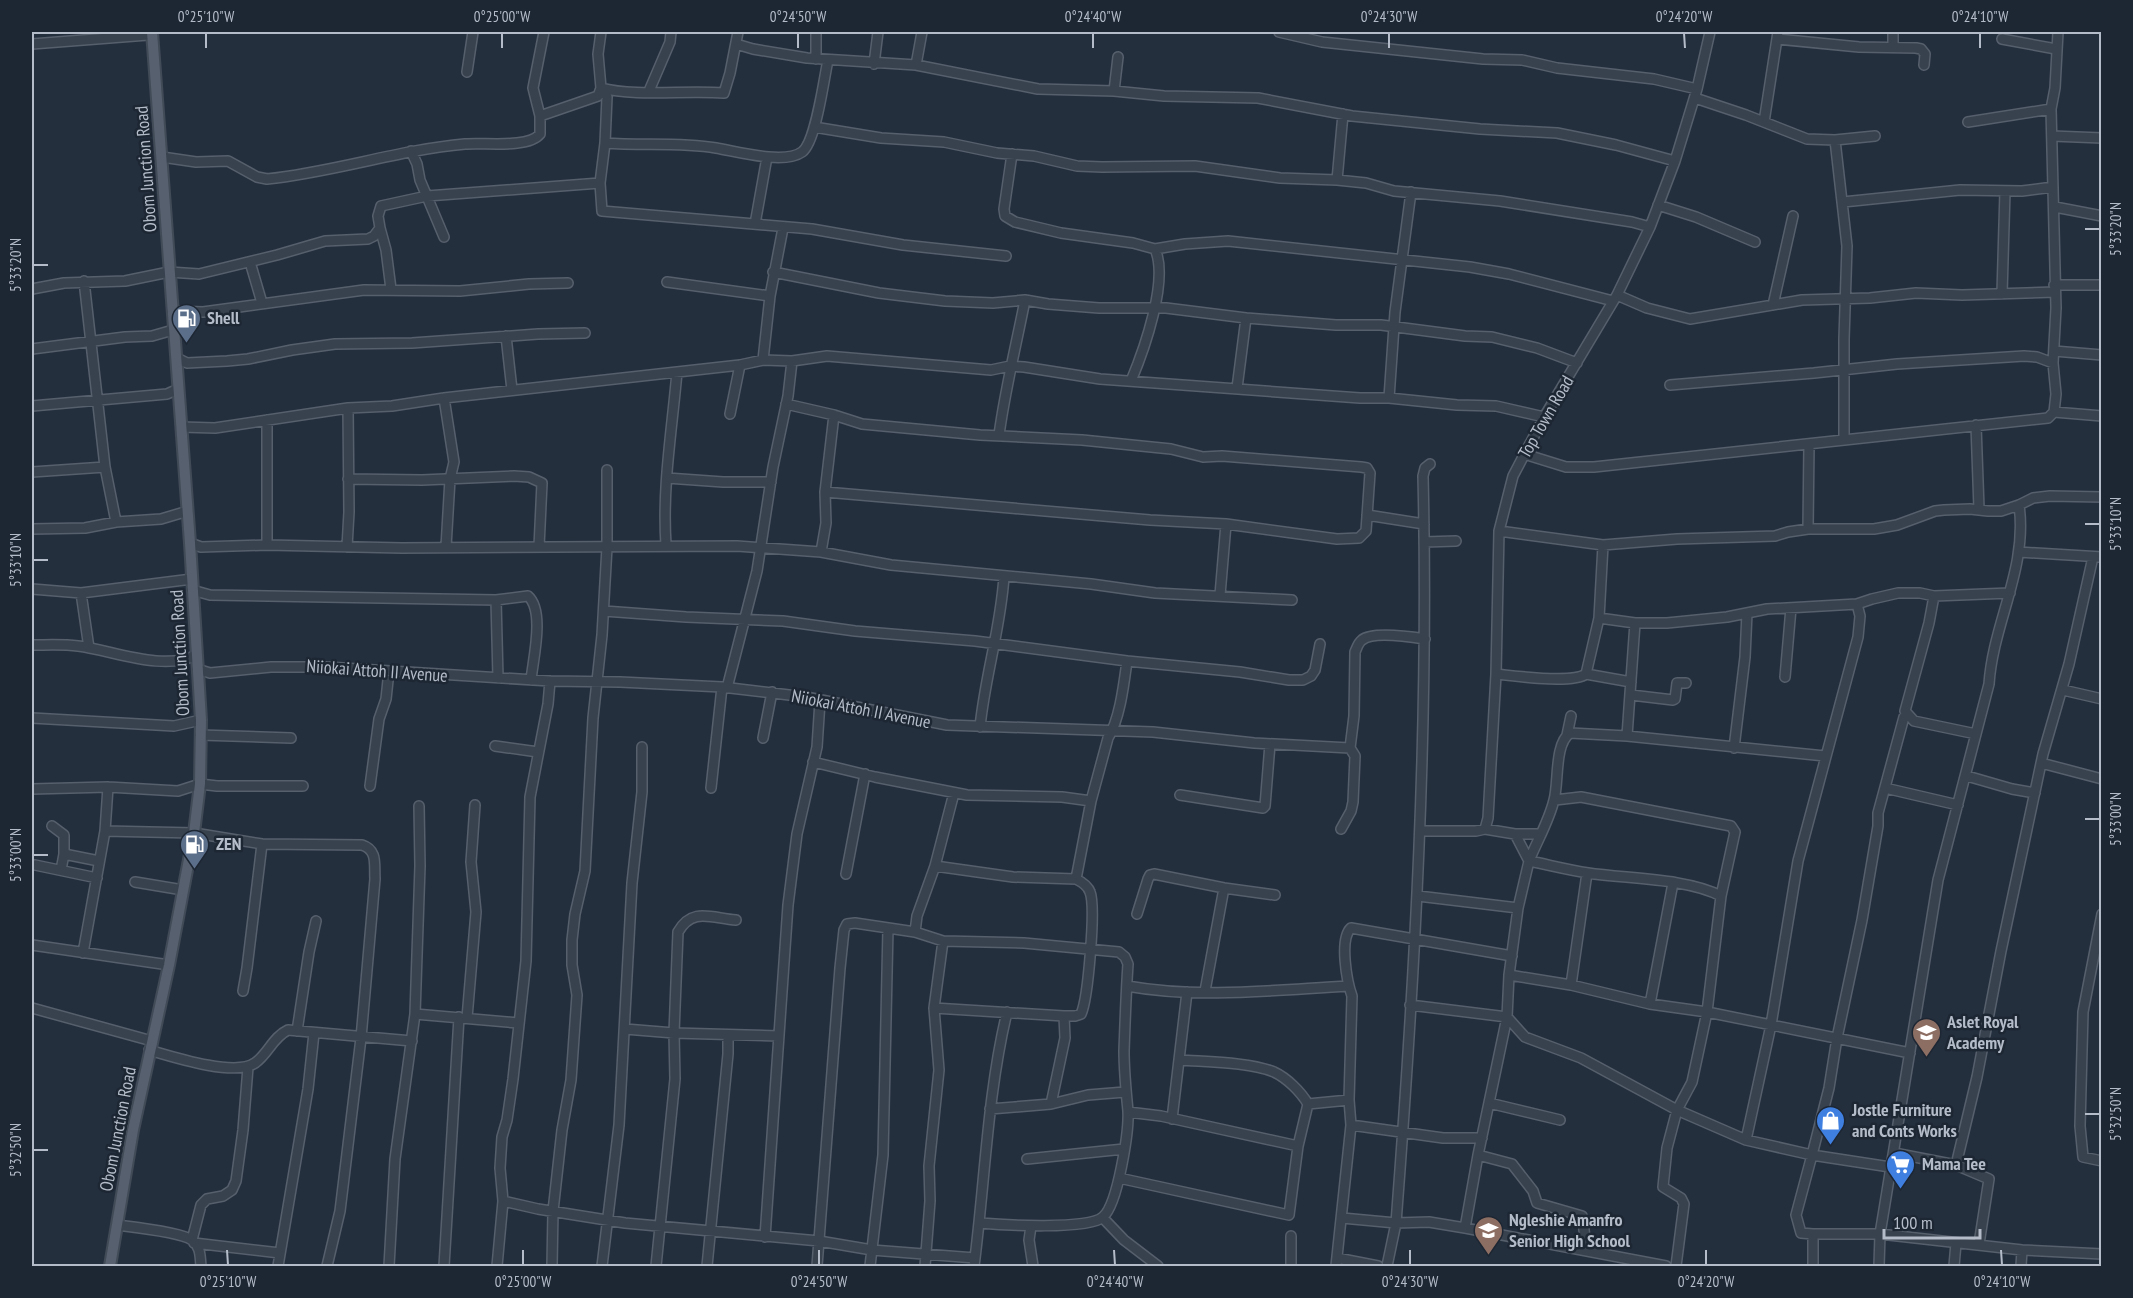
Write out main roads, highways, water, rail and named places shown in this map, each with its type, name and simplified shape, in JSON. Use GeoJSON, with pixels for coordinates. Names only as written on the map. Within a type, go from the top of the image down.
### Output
{"type":"FeatureCollection","features":[{"type":"Feature","properties":{"kind":"main road","name":"Obom Junction Road"},"geometry":{"type":"LineString","coordinates":[[110,1266],[150,1046],[169,965],[194,833],[200,784],[201,720],[188,511],[152,32]]}},
{"type":"Feature","properties":{"kind":"place","name":"Shell"},"geometry":{"type":"Point","coordinates":[186,344]}},
{"type":"Feature","properties":{"kind":"place","name":"ZEN"},"geometry":{"type":"Point","coordinates":[195,870]}},
{"type":"Feature","properties":{"kind":"place","name":"Aslet Royal Academy"},"geometry":{"type":"Point","coordinates":[1926,1058]}},
{"type":"Feature","properties":{"kind":"place","name":"Jostle Furniture and Conts Works"},"geometry":{"type":"Point","coordinates":[1831,1146]}},
{"type":"Feature","properties":{"kind":"place","name":"Mama Tee"},"geometry":{"type":"Point","coordinates":[1901,1190]}},
{"type":"Feature","properties":{"kind":"place","name":"Ngleshie Amanfro Senior High School"},"geometry":{"type":"Point","coordinates":[1488,1256]}}]}
